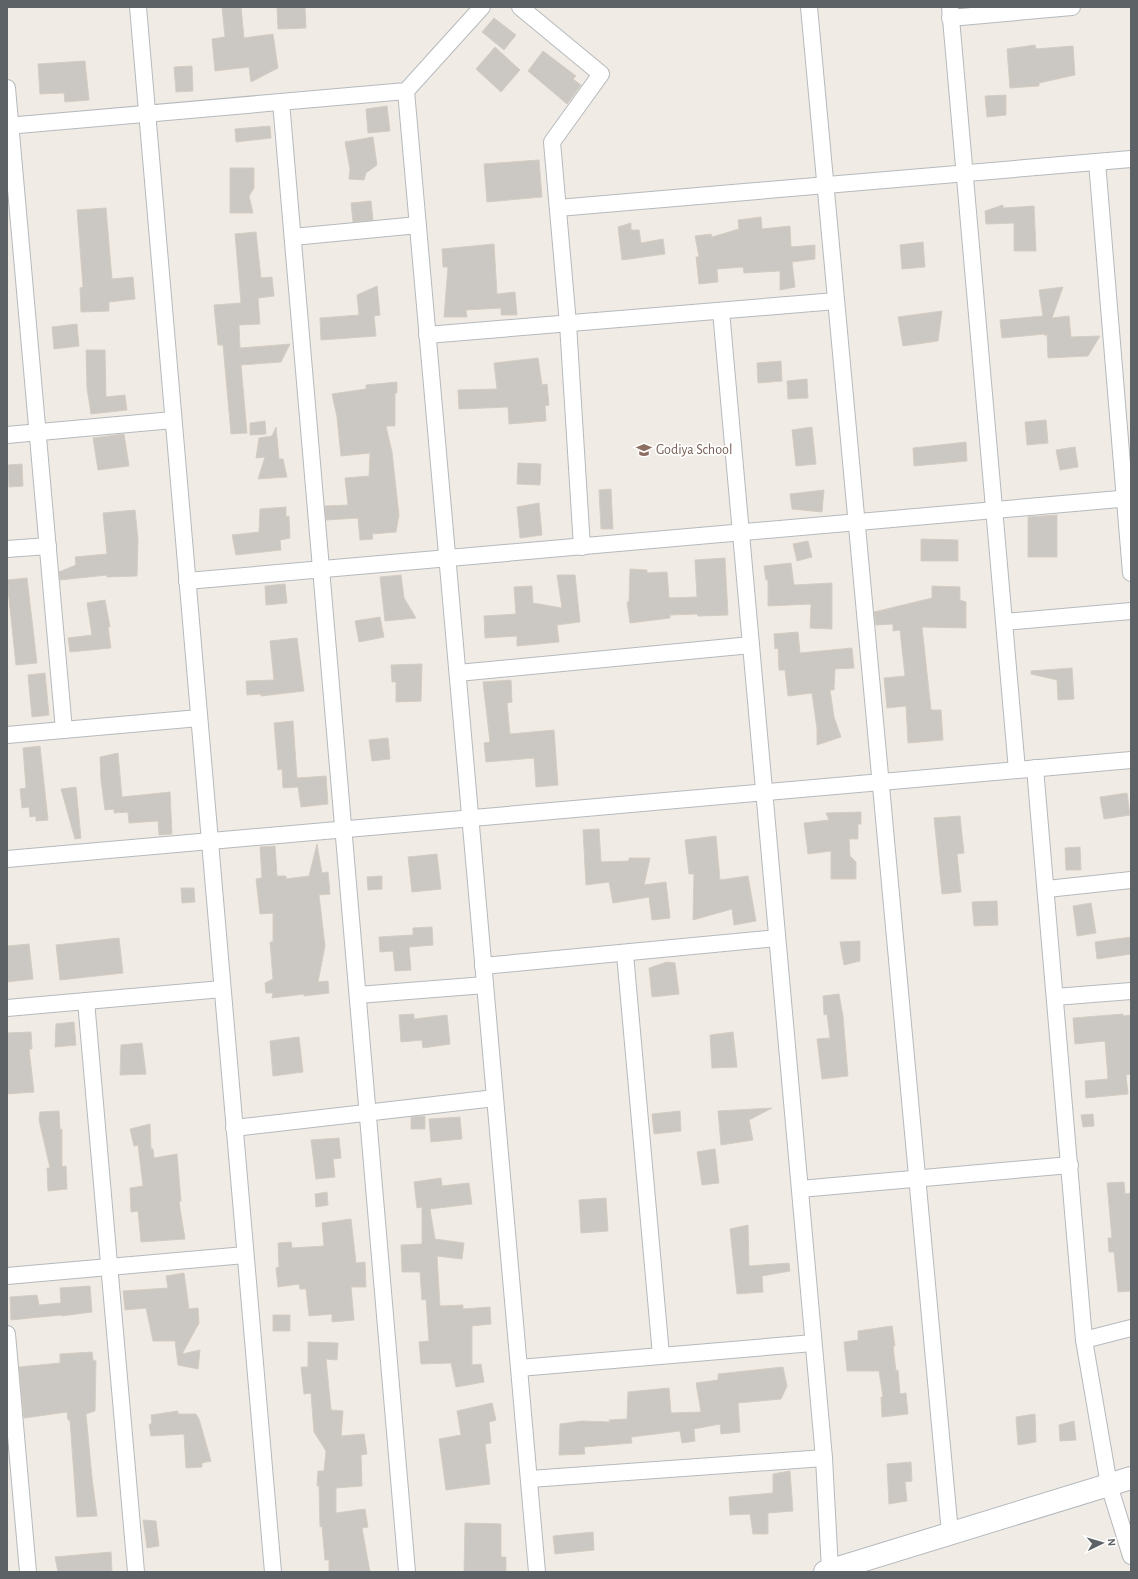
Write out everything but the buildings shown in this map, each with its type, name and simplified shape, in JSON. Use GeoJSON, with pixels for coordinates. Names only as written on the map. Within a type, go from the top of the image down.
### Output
{"type":"FeatureCollection","features":[{"type":"Feature","properties":{"kind":"street"},"geometry":{"type":"LineString","coordinates":[[138,7],[273,1572]]}},
{"type":"Feature","properties":{"kind":"street"},"geometry":{"type":"LineString","coordinates":[[9,126],[406,91],[482,7]]}},
{"type":"Feature","properties":{"kind":"street"},"geometry":{"type":"LineString","coordinates":[[520,7],[601,74],[552,142],[568,324],[582,546]]}},
{"type":"Feature","properties":{"kind":"street"},"geometry":{"type":"LineString","coordinates":[[809,7],[916,1179],[950,1533]]}},
{"type":"Feature","properties":{"kind":"street"},"geometry":{"type":"LineString","coordinates":[[1016,770],[950,12],[1072,7]]}},
{"type":"Feature","properties":{"kind":"street"},"geometry":{"type":"LineString","coordinates":[[7,88],[9,126],[64,730]]}},
{"type":"Feature","properties":{"kind":"street"},"geometry":{"type":"LineString","coordinates":[[406,91],[538,1572]]}},
{"type":"Feature","properties":{"kind":"street"},"geometry":{"type":"LineString","coordinates":[[281,102],[408,1572]]}},
{"type":"Feature","properties":{"kind":"street"},"geometry":{"type":"LineString","coordinates":[[558,208],[1131,159]]}},
{"type":"Feature","properties":{"kind":"street"},"geometry":{"type":"LineString","coordinates":[[1097,162],[1128,498],[1131,573]]}},
{"type":"Feature","properties":{"kind":"street"},"geometry":{"type":"LineString","coordinates":[[293,237],[418,225]]}},
{"type":"Feature","properties":{"kind":"street"},"geometry":{"type":"LineString","coordinates":[[428,335],[836,302]]}},
{"type":"Feature","properties":{"kind":"street"},"geometry":{"type":"LineString","coordinates":[[721,311],[824,1458],[827,1571],[1131,1478]]}},
{"type":"Feature","properties":{"kind":"street"},"geometry":{"type":"LineString","coordinates":[[7,435],[174,420]]}},
{"type":"Feature","properties":{"kind":"street"},"geometry":{"type":"LineString","coordinates":[[187,581],[1128,498]]}},
{"type":"Feature","properties":{"kind":"street"},"geometry":{"type":"LineString","coordinates":[[7,549],[48,546]]}},
{"type":"Feature","properties":{"kind":"street"},"geometry":{"type":"LineString","coordinates":[[1004,622],[1131,611]]}},
{"type":"Feature","properties":{"kind":"street"},"geometry":{"type":"LineString","coordinates":[[458,673],[751,645]]}},
{"type":"Feature","properties":{"kind":"street"},"geometry":{"type":"LineString","coordinates":[[7,735],[199,718]]}},
{"type":"Feature","properties":{"kind":"street"},"geometry":{"type":"LineString","coordinates":[[7,859],[1131,760]]}},
{"type":"Feature","properties":{"kind":"street"},"geometry":{"type":"LineString","coordinates":[[1035,768],[1047,889],[1084,1340],[1109,1485],[1131,1556]]}},
{"type":"Feature","properties":{"kind":"street"},"geometry":{"type":"LineString","coordinates":[[1047,889],[1131,880]]}},
{"type":"Feature","properties":{"kind":"street"},"geometry":{"type":"LineString","coordinates":[[483,966],[625,954],[777,938]]}},
{"type":"Feature","properties":{"kind":"street"},"geometry":{"type":"LineString","coordinates":[[625,954],[661,1355]]}},
{"type":"Feature","properties":{"kind":"street"},"geometry":{"type":"LineString","coordinates":[[358,995],[485,985]]}},
{"type":"Feature","properties":{"kind":"street"},"geometry":{"type":"LineString","coordinates":[[7,1008],[222,989]]}},
{"type":"Feature","properties":{"kind":"street"},"geometry":{"type":"LineString","coordinates":[[1055,996],[1131,991]]}},
{"type":"Feature","properties":{"kind":"street"},"geometry":{"type":"LineString","coordinates":[[86,1001],[136,1572]]}},
{"type":"Feature","properties":{"kind":"street"},"geometry":{"type":"LineString","coordinates":[[234,1128],[495,1098]]}},
{"type":"Feature","properties":{"kind":"street"},"geometry":{"type":"LineString","coordinates":[[800,1189],[1070,1165]]}},
{"type":"Feature","properties":{"kind":"street"},"geometry":{"type":"LineString","coordinates":[[7,1276],[245,1255]]}},
{"type":"Feature","properties":{"kind":"street"},"geometry":{"type":"LineString","coordinates":[[1084,1340],[1131,1328]]}},
{"type":"Feature","properties":{"kind":"street"},"geometry":{"type":"LineString","coordinates":[[7,1334],[28,1572]]}},
{"type":"Feature","properties":{"kind":"street"},"geometry":{"type":"LineString","coordinates":[[519,1368],[813,1343]]}},
{"type":"Feature","properties":{"kind":"street"},"geometry":{"type":"LineString","coordinates":[[530,1479],[824,1458]]}},
{"type":"Feature","properties":{"kind":"place","name":"Godiya School"},"geometry":{"type":"Point","coordinates":[644,450]}}]}
